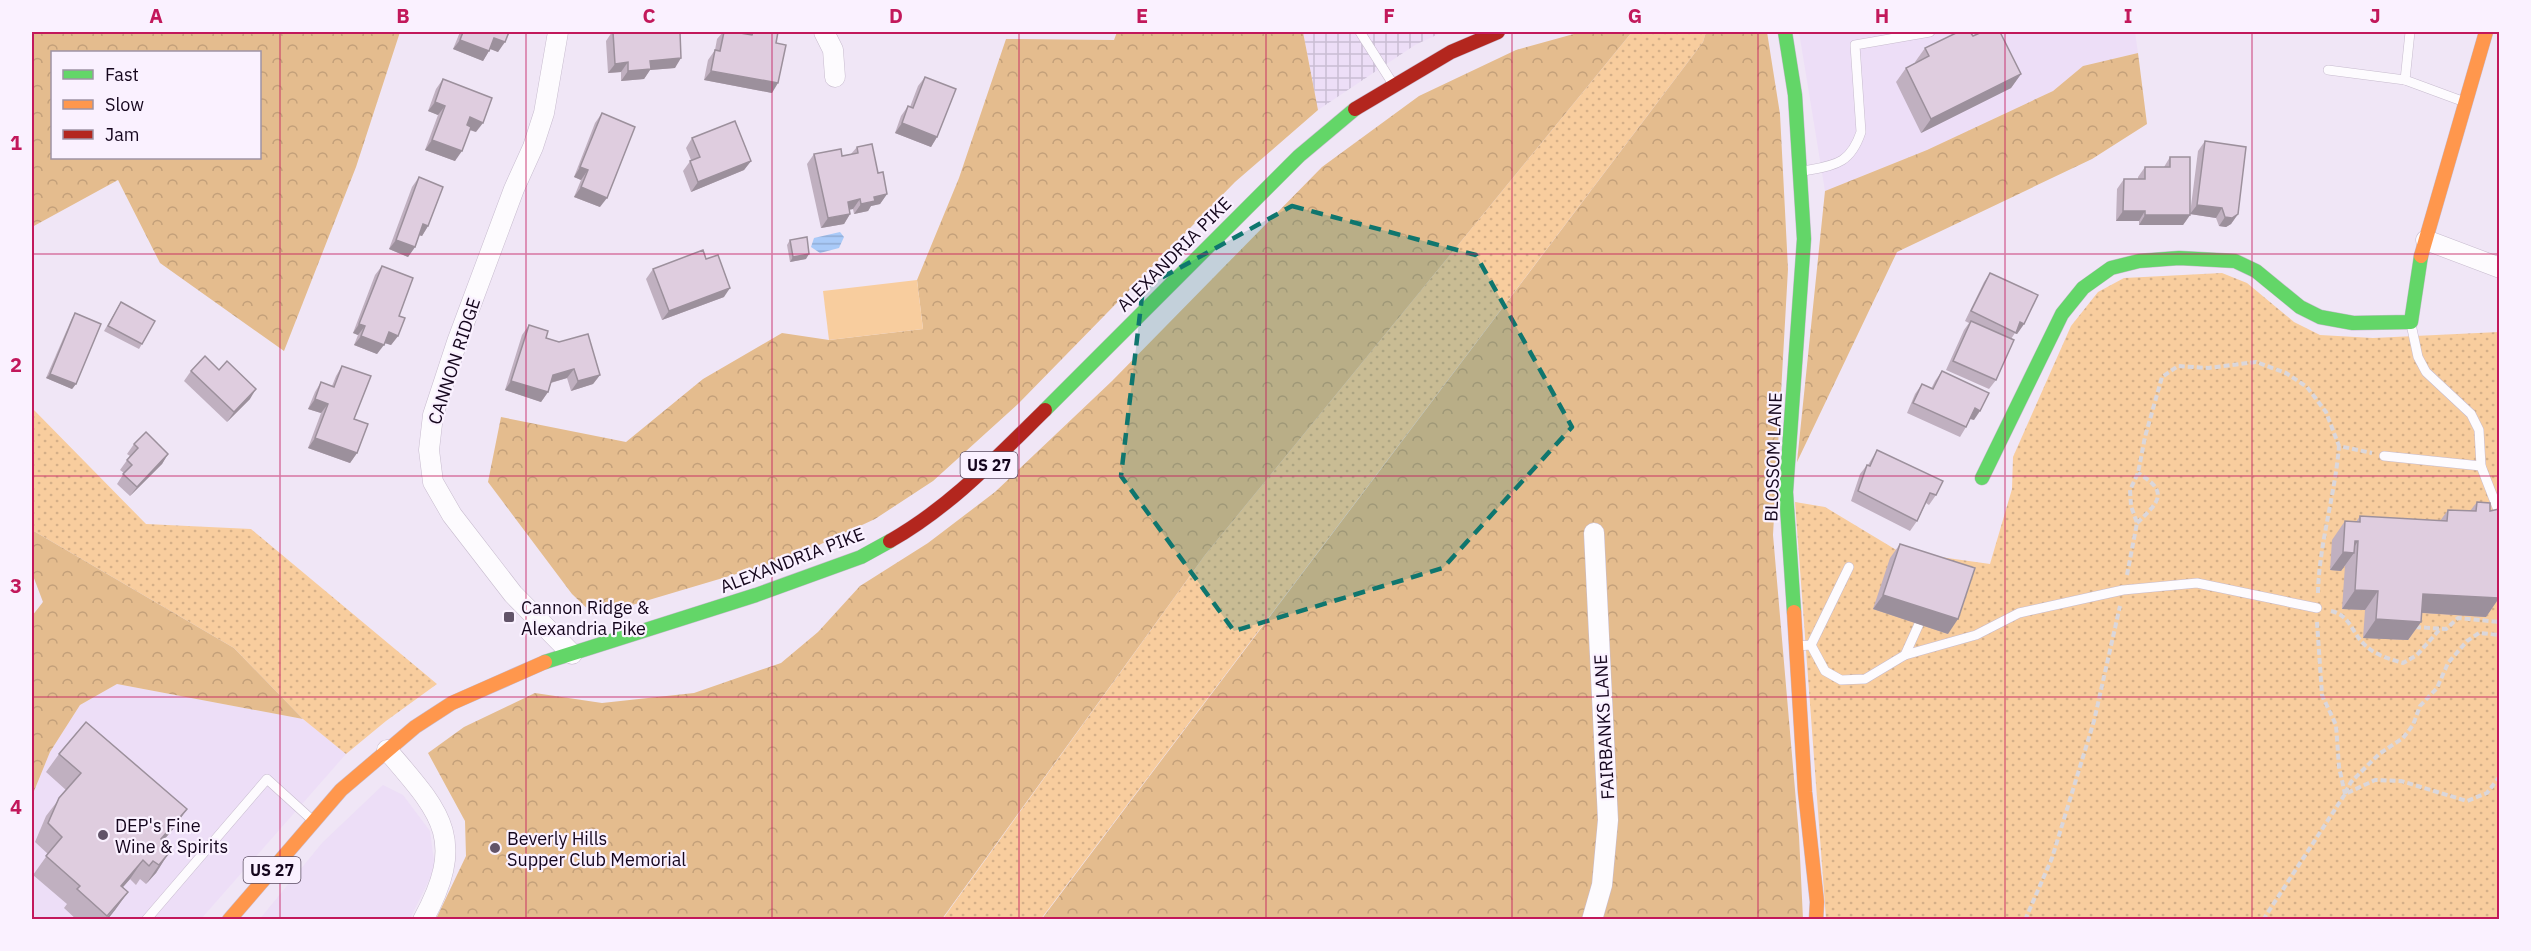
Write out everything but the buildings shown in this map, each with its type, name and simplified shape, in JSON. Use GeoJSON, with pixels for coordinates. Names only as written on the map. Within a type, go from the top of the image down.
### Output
{"type":"FeatureCollection","features":[{"type":"Feature","properties":{"kind":"street","name":"CANNON RIDGE"},"geometry":{"type":"LineString","coordinates":[[558,32],[544,113],[457,342],[433,415],[429,450],[433,482],[452,515],[513,594],[572,654]]}},
{"type":"Feature","properties":{"kind":"street"},"geometry":{"type":"LineString","coordinates":[[824,32],[833,50],[835,77]]}},
{"type":"Feature","properties":{"kind":"street","name":"ALEXANDRIA PIKE"},"geometry":{"type":"LineString","coordinates":[[229,920],[341,790],[415,727],[452,703],[540,664],[756,595],[861,557],[912,528],[969,484],[1299,156],[1354,110],[1394,86],[1450,47],[1498,32]]}},
{"type":"Feature","properties":{"kind":"street","name":"BLOSSOM LANE"},"geometry":{"type":"LineString","coordinates":[[1785,32],[1795,95],[1804,239],[1786,492],[1805,792],[1817,902],[1815,920]]}},
{"type":"Feature","properties":{"kind":"street"},"geometry":{"type":"LineString","coordinates":[[1982,478],[2062,314],[2077,293],[2112,268],[2133,262],[2211,257],[2229,260],[2244,264],[2306,310],[2321,317],[2340,321],[2411,322],[2417,270],[2486,32]]}},
{"type":"Feature","properties":{"kind":"street"},"geometry":{"type":"LineString","coordinates":[[2426,240],[2499,268]]}},
{"type":"Feature","properties":{"kind":"street","name":"FAIRBANKS LANE"},"geometry":{"type":"LineString","coordinates":[[1592,920],[1602,885],[1608,820],[1594,533]]}},
{"type":"Feature","properties":{"kind":"street"},"geometry":{"type":"LineString","coordinates":[[387,750],[432,803],[446,843],[446,857],[440,883],[423,920]]}},
{"type":"Feature","properties":{"kind":"lane"},"geometry":{"type":"LineString","coordinates":[[1360,32],[1394,86]]}},
{"type":"Feature","properties":{"kind":"lane"},"geometry":{"type":"LineString","coordinates":[[1801,172],[1837,165],[1857,146],[1861,132],[1855,45],[1930,32]]}},
{"type":"Feature","properties":{"kind":"lane"},"geometry":{"type":"LineString","coordinates":[[2405,80],[2410,32]]}},
{"type":"Feature","properties":{"kind":"lane"},"geometry":{"type":"LineString","coordinates":[[2328,70],[2405,80],[2464,102]]}},
{"type":"Feature","properties":{"kind":"lane"},"geometry":{"type":"LineString","coordinates":[[2411,322],[2418,357],[2426,372],[2471,414],[2479,430],[2481,466],[2499,515]]}},
{"type":"Feature","properties":{"kind":"lane"},"geometry":{"type":"LineString","coordinates":[[2384,456],[2481,466]]}},
{"type":"Feature","properties":{"kind":"lane"},"geometry":{"type":"LineString","coordinates":[[1811,645],[1849,567]]}},
{"type":"Feature","properties":{"kind":"lane"},"geometry":{"type":"LineString","coordinates":[[1811,645],[1826,671],[1841,680],[1865,679],[1905,655],[1976,635],[2019,613],[2123,590],[2197,583],[2317,608]]}},
{"type":"Feature","properties":{"kind":"lane"},"geometry":{"type":"LineString","coordinates":[[1905,655],[1919,624]]}},
{"type":"Feature","properties":{"kind":"lane"},"geometry":{"type":"LineString","coordinates":[[1795,646],[1811,645]]}},
{"type":"Feature","properties":{"kind":"lane"},"geometry":{"type":"LineString","coordinates":[[146,920],[267,779],[313,821]]}},
{"type":"Feature","properties":{"kind":"path"},"geometry":{"type":"LineString","coordinates":[[2138,522],[2131,506],[2130,490],[2138,473],[2145,437],[2162,377],[2178,366],[2208,368],[2256,362],[2286,373],[2307,387],[2326,412],[2339,446],[2384,456]]}},
{"type":"Feature","properties":{"kind":"path"},"geometry":{"type":"LineString","coordinates":[[2025,920],[2052,858],[2094,721],[2138,522],[2158,503],[2160,495],[2154,483],[2138,473]]}},
{"type":"Feature","properties":{"kind":"path"},"geometry":{"type":"LineString","coordinates":[[2317,608],[2338,612],[2352,624],[2364,644],[2382,656],[2403,663],[2417,655],[2440,629]]}},
{"type":"Feature","properties":{"kind":"path"},"geometry":{"type":"LineString","coordinates":[[2409,627],[2446,629],[2458,618],[2499,622]]}},
{"type":"Feature","properties":{"kind":"path"},"geometry":{"type":"LineString","coordinates":[[2263,920],[2351,782],[2379,754],[2403,738],[2413,725],[2421,706],[2437,688],[2448,663],[2467,641],[2479,633],[2499,635]]}},
{"type":"Feature","properties":{"kind":"path"},"geometry":{"type":"LineString","coordinates":[[2345,794],[2375,780],[2401,781],[2467,801],[2487,793],[2499,777]]}},
{"type":"Feature","properties":{"kind":"highlighted area"},"geometry":{"type":"Polygon","coordinates":[[[1292,206],[1476,255],[1572,427],[1443,568],[1234,631],[1121,476],[1143,288],[1292,206]]]}},
{"type":"Feature","properties":{"kind":"shaded area"},"geometry":{"type":"Polygon","coordinates":[[[1303,32],[1443,32],[1415,45],[1318,110],[1303,32]]]}},
{"type":"Feature","properties":{"kind":"shaded area"},"geometry":{"type":"Polygon","coordinates":[[[1632,32],[1706,32],[1703,42],[1041,919],[942,920],[1205,555],[1632,32]]]}},
{"type":"Feature","properties":{"kind":"shaded area"},"geometry":{"type":"Polygon","coordinates":[[[1799,32],[2135,32],[2138,53],[2083,66],[2053,91],[1927,150],[1825,191],[1799,32]]]}},
{"type":"Feature","properties":{"kind":"shaded area"},"geometry":{"type":"Polygon","coordinates":[[[2222,273],[2247,283],[2294,322],[2320,335],[2373,338],[2499,332],[2499,919],[1826,919],[1795,502],[1825,507],[1898,551],[1990,564],[2012,489],[2013,457],[2071,326],[2098,292],[2124,278],[2222,273]]]}},
{"type":"Feature","properties":{"kind":"shaded area"},"geometry":{"type":"Polygon","coordinates":[[[917,280],[923,329],[829,340],[823,291],[917,280]]]}},
{"type":"Feature","properties":{"kind":"shaded area"},"geometry":{"type":"Polygon","coordinates":[[[32,408],[146,524],[251,529],[437,684],[346,754],[303,719],[234,648],[32,530],[32,408]]]}},
{"type":"Feature","properties":{"kind":"shaded area"},"geometry":{"type":"Polygon","coordinates":[[[117,684],[303,719],[346,754],[201,919],[32,920],[32,796],[50,752],[80,705],[117,684]]]}},
{"type":"Feature","properties":{"kind":"shaded area"},"geometry":{"type":"Polygon","coordinates":[[[383,785],[403,795],[430,831],[435,868],[410,919],[259,920],[322,843],[383,785]]]}},
{"type":"Feature","properties":{"kind":"green space"},"geometry":{"type":"Polygon","coordinates":[[[32,32],[400,32],[356,167],[284,351],[160,263],[118,180],[32,227],[32,32]]]}},
{"type":"Feature","properties":{"kind":"green space"},"geometry":{"type":"Polygon","coordinates":[[[1117,32],[1303,32],[1318,110],[1235,182],[1019,403],[933,481],[875,519],[793,557],[595,616],[572,594],[488,482],[501,417],[626,442],[703,379],[782,333],[829,340],[923,329],[917,280],[959,178],[1006,39],[1114,40],[1117,32]]]}},
{"type":"Feature","properties":{"kind":"green space"},"geometry":{"type":"Polygon","coordinates":[[[1581,32],[1632,32],[1205,555],[942,919],[436,919],[466,856],[465,821],[428,753],[464,727],[535,693],[602,703],[694,693],[781,663],[818,632],[860,586],[928,543],[995,492],[1112,381],[1322,167],[1419,96],[1516,50],[1581,32]]]}},
{"type":"Feature","properties":{"kind":"green space"},"geometry":{"type":"Polygon","coordinates":[[[1706,32],[1767,32],[1780,114],[1788,269],[1773,535],[1799,836],[1803,919],[1041,920],[1703,42],[1706,32]]]}},
{"type":"Feature","properties":{"kind":"green space"},"geometry":{"type":"Polygon","coordinates":[[[2138,53],[2147,124],[2092,159],[1897,252],[1797,462],[1825,191],[1927,150],[2053,91],[2083,66],[2138,53]]]}},
{"type":"Feature","properties":{"kind":"green space"},"geometry":{"type":"Polygon","coordinates":[[[32,530],[234,648],[303,719],[117,684],[80,705],[50,752],[32,796],[32,616],[43,602],[32,573],[32,530]]]}},
{"type":"Feature","properties":{"kind":"water"},"geometry":{"type":"Polygon","coordinates":[[[840,232],[844,237],[839,248],[820,253],[811,247],[814,238],[840,232]]]}},
{"type":"Feature","properties":{"kind":"traffic: fast"},"geometry":{"type":"LineString","coordinates":[[1785,32],[1795,95],[1804,239],[1786,492],[1794,612]]}},
{"type":"Feature","properties":{"kind":"traffic: fast"},"geometry":{"type":"LineString","coordinates":[[1045,410],[1299,156],[1355,109]]}},
{"type":"Feature","properties":{"kind":"traffic: fast"},"geometry":{"type":"LineString","coordinates":[[1982,478],[2062,314],[2083,288],[2111,268],[2139,261],[2179,258],[2235,261],[2256,271],[2300,307],[2320,317],[2353,323],[2411,322],[2421,256]]}},
{"type":"Feature","properties":{"kind":"traffic: fast"},"geometry":{"type":"LineString","coordinates":[[545,662],[756,595],[861,557],[890,541]]}},
{"type":"Feature","properties":{"kind":"traffic: slow"},"geometry":{"type":"LineString","coordinates":[[2421,256],[2486,32]]}},
{"type":"Feature","properties":{"kind":"traffic: slow"},"geometry":{"type":"LineString","coordinates":[[1794,612],[1805,792],[1817,902],[1816,920]]}},
{"type":"Feature","properties":{"kind":"traffic: slow"},"geometry":{"type":"LineString","coordinates":[[229,920],[341,790],[415,727],[452,703],[545,662]]}},
{"type":"Feature","properties":{"kind":"traffic: jam"},"geometry":{"type":"LineString","coordinates":[[1355,109],[1451,52],[1498,32]]}},
{"type":"Feature","properties":{"kind":"traffic: jam"},"geometry":{"type":"LineString","coordinates":[[890,541],[912,528],[952,497],[990,464],[1045,410]]}},
{"type":"Feature","properties":{"kind":"place","name":"Cannon Ridge & Alexandria Pike"},"geometry":{"type":"Point","coordinates":[509,617]}},
{"type":"Feature","properties":{"kind":"place","name":"DEP's Fine Wine & Spirits"},"geometry":{"type":"Point","coordinates":[103,835]}},
{"type":"Feature","properties":{"kind":"place","name":"Beverly Hills Supper Club Memorial"},"geometry":{"type":"Point","coordinates":[495,848]}}]}
